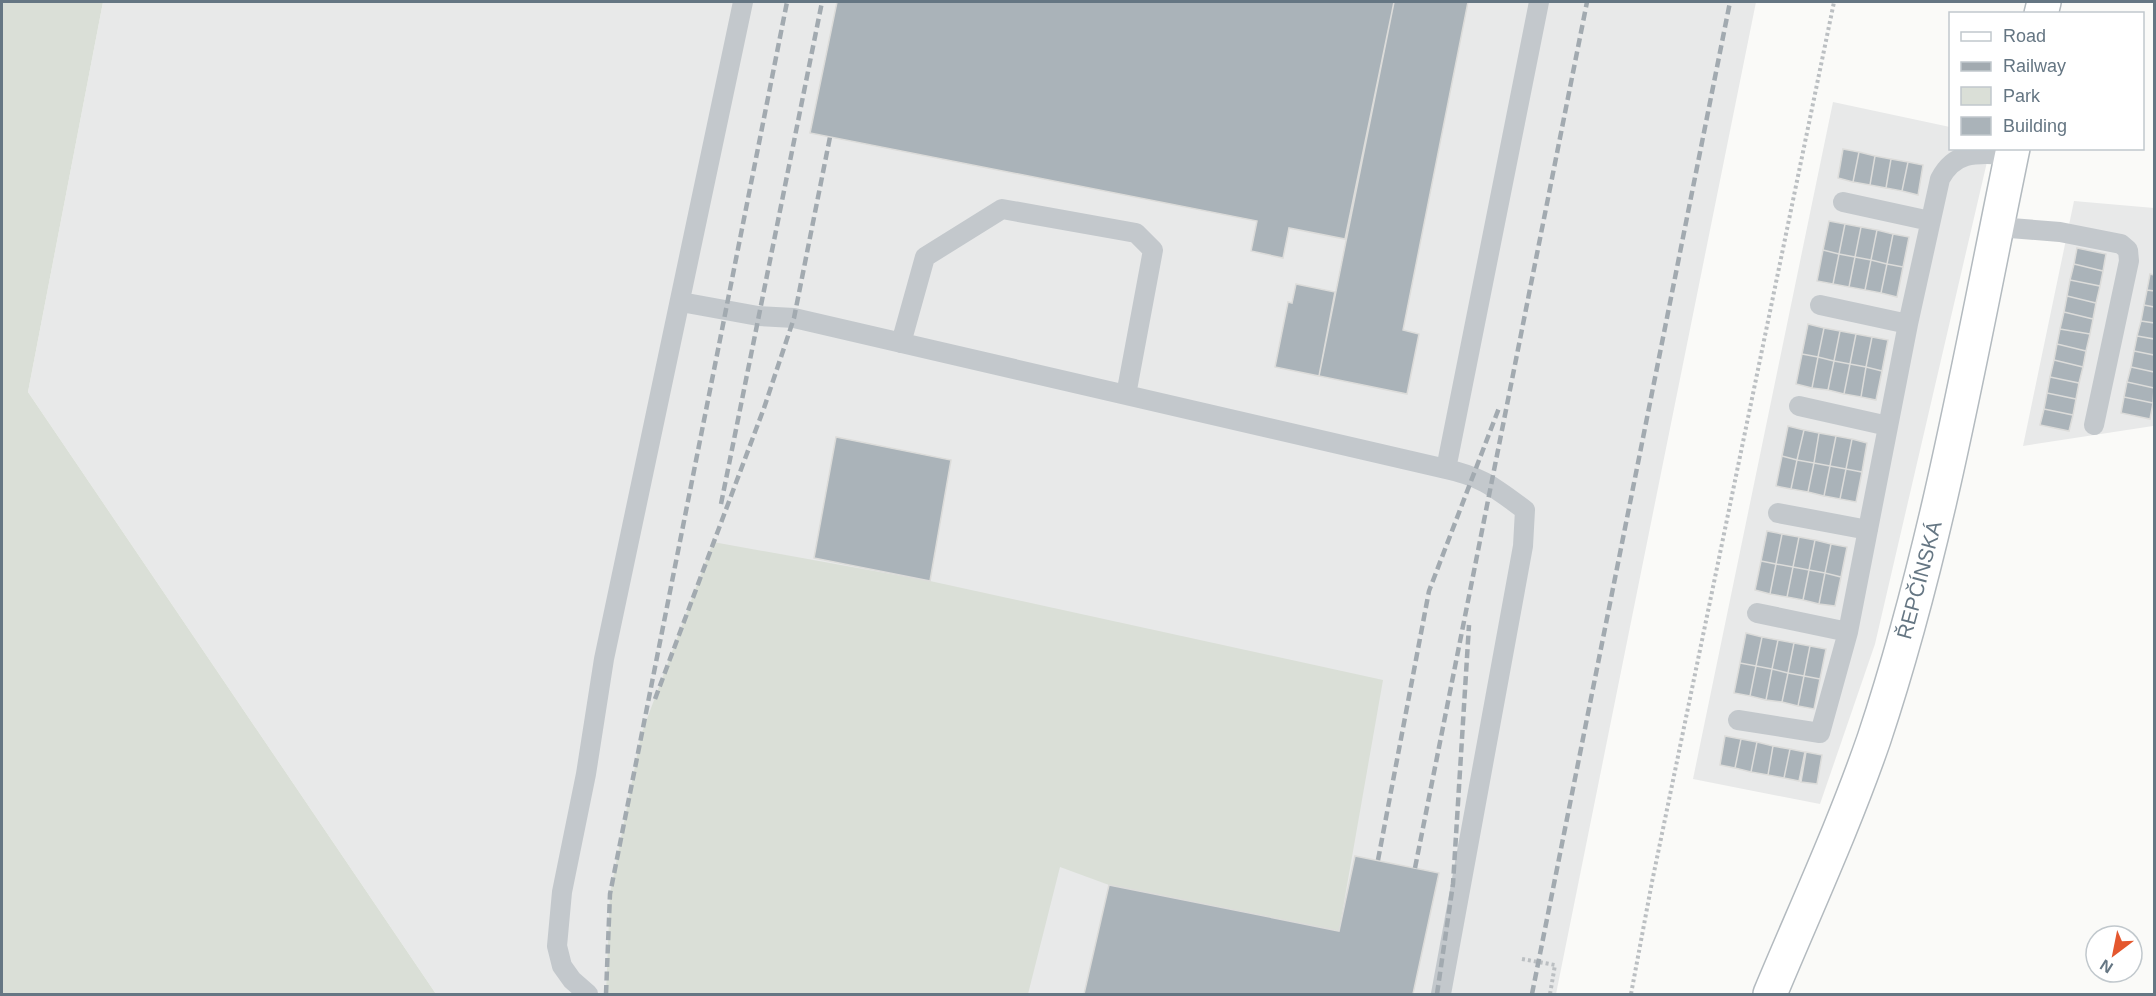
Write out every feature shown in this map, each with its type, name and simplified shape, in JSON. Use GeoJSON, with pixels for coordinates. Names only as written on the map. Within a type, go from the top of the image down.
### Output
{"type":"FeatureCollection","features":[{"type":"Feature","properties":{"kind":"street","name":"ŘEPČÍNSKÁ"},"geometry":{"type":"LineString","coordinates":[[1770,994],[1874,739],[1919,588],[1950,455],[2013,152]]}},
{"type":"Feature","properties":{"kind":"lane"},"geometry":{"type":"LineString","coordinates":[[588,994],[572,980],[562,966],[557,946],[561,902],[586,774],[604,659],[744,2]]}},
{"type":"Feature","properties":{"kind":"lane"},"geometry":{"type":"LineString","coordinates":[[1446,469],[1539,2]]}},
{"type":"Feature","properties":{"kind":"lane"},"geometry":{"type":"LineString","coordinates":[[1738,720],[1820,733],[1848,632],[1908,324],[1940,179],[1952,161],[1980,153],[2013,152]]}},
{"type":"Feature","properties":{"kind":"lane"},"geometry":{"type":"LineString","coordinates":[[1843,202],[1930,221]]}},
{"type":"Feature","properties":{"kind":"lane"},"geometry":{"type":"LineString","coordinates":[[901,343],[925,256],[1002,208],[1136,233],[1153,250],[1126,395]]}},
{"type":"Feature","properties":{"kind":"lane"},"geometry":{"type":"LineString","coordinates":[[1998,226],[2060,232],[2121,244],[2128,250],[2130,261],[2094,425]]}},
{"type":"Feature","properties":{"kind":"lane"},"geometry":{"type":"LineString","coordinates":[[681,302],[758,316],[794,318],[1474,475],[1490,483],[1525,510],[1523,546],[1441,994]]}},
{"type":"Feature","properties":{"kind":"lane"},"geometry":{"type":"LineString","coordinates":[[1820,305],[1908,324]]}},
{"type":"Feature","properties":{"kind":"lane"},"geometry":{"type":"LineString","coordinates":[[1799,406],[1888,426]]}},
{"type":"Feature","properties":{"kind":"lane"},"geometry":{"type":"LineString","coordinates":[[1778,513],[1868,530]]}},
{"type":"Feature","properties":{"kind":"lane"},"geometry":{"type":"LineString","coordinates":[[1756,613],[1848,632]]}},
{"type":"Feature","properties":{"kind":"path"},"geometry":{"type":"LineString","coordinates":[[1631,994],[1652,882],[1834,2]]}},
{"type":"Feature","properties":{"kind":"path"},"geometry":{"type":"LineString","coordinates":[[1522,959],[1555,965],[1550,994]]}},
{"type":"Feature","properties":{"kind":"shaded area"},"geometry":{"type":"Polygon","coordinates":[[[103,2],[1756,2],[1556,994],[436,994],[28,392],[103,2]]]}},
{"type":"Feature","properties":{"kind":"shaded area"},"geometry":{"type":"Polygon","coordinates":[[[1833,102],[1949,127],[1949,150],[1990,150],[1875,644],[1820,804],[1693,779],[1833,102]]]}},
{"type":"Feature","properties":{"kind":"shaded area"},"geometry":{"type":"Polygon","coordinates":[[[2074,201],[2154,208],[2153,426],[2023,446],[2074,201]]]}},
{"type":"Feature","properties":{"kind":"green space"},"geometry":{"type":"Polygon","coordinates":[[[2,2],[103,2],[28,392],[436,994],[2,994],[2,2]]]}},
{"type":"Feature","properties":{"kind":"green space"},"geometry":{"type":"Polygon","coordinates":[[[713,542],[930,581],[1383,680],[1339,931],[1109,885],[1060,867],[1028,994],[606,994],[610,894],[641,735],[713,542]]]}},
{"type":"Feature","properties":{"kind":"building"},"geometry":{"type":"Polygon","coordinates":[[[837,2],[1394,2],[1345,239],[1289,228],[1283,258],[1251,251],[1257,221],[810,133],[837,2]]]}},
{"type":"Feature","properties":{"kind":"building"},"geometry":{"type":"Polygon","coordinates":[[[1394,2],[1468,2],[1403,330],[1419,334],[1407,394],[1319,376],[1394,2]]]}},
{"type":"Feature","properties":{"kind":"building"},"geometry":{"type":"Polygon","coordinates":[[[1843,149],[1859,152],[1853,182],[1838,178],[1843,149]]]}},
{"type":"Feature","properties":{"kind":"building"},"geometry":{"type":"Polygon","coordinates":[[[1859,152],[1875,156],[1870,185],[1853,182],[1859,152]]]}},
{"type":"Feature","properties":{"kind":"building"},"geometry":{"type":"Polygon","coordinates":[[[1875,156],[1891,159],[1886,188],[1870,185],[1875,156]]]}},
{"type":"Feature","properties":{"kind":"building"},"geometry":{"type":"Polygon","coordinates":[[[1891,159],[1908,162],[1902,191],[1886,188],[1891,159]]]}},
{"type":"Feature","properties":{"kind":"building"},"geometry":{"type":"Polygon","coordinates":[[[1908,162],[1923,165],[1918,195],[1902,191],[1908,162]]]}},
{"type":"Feature","properties":{"kind":"building"},"geometry":{"type":"Polygon","coordinates":[[[1829,221],[1845,224],[1839,254],[1823,250],[1829,221]]]}},
{"type":"Feature","properties":{"kind":"building"},"geometry":{"type":"Polygon","coordinates":[[[1845,224],[1861,227],[1855,257],[1839,254],[1845,224]]]}},
{"type":"Feature","properties":{"kind":"building"},"geometry":{"type":"Polygon","coordinates":[[[1861,227],[1877,230],[1871,260],[1855,257],[1861,227]]]}},
{"type":"Feature","properties":{"kind":"building"},"geometry":{"type":"Polygon","coordinates":[[[1877,230],[1893,234],[1887,264],[1871,260],[1877,230]]]}},
{"type":"Feature","properties":{"kind":"building"},"geometry":{"type":"Polygon","coordinates":[[[1893,234],[1909,237],[1903,267],[1887,264],[1893,234]]]}},
{"type":"Feature","properties":{"kind":"building"},"geometry":{"type":"Polygon","coordinates":[[[2077,248],[2106,254],[2103,271],[2074,264],[2077,248]]]}},
{"type":"Feature","properties":{"kind":"building"},"geometry":{"type":"Polygon","coordinates":[[[1823,250],[1839,254],[1833,284],[1817,281],[1823,250]]]}},
{"type":"Feature","properties":{"kind":"building"},"geometry":{"type":"Polygon","coordinates":[[[1839,254],[1855,257],[1849,287],[1833,284],[1839,254]]]}},
{"type":"Feature","properties":{"kind":"building"},"geometry":{"type":"Polygon","coordinates":[[[1855,257],[1871,260],[1865,290],[1849,287],[1855,257]]]}},
{"type":"Feature","properties":{"kind":"building"},"geometry":{"type":"Polygon","coordinates":[[[1871,260],[1887,264],[1881,293],[1865,290],[1871,260]]]}},
{"type":"Feature","properties":{"kind":"building"},"geometry":{"type":"Polygon","coordinates":[[[1887,264],[1903,267],[1897,297],[1881,293],[1887,264]]]}},
{"type":"Feature","properties":{"kind":"building"},"geometry":{"type":"Polygon","coordinates":[[[2074,264],[2103,271],[2100,286],[2070,280],[2074,264]]]}},
{"type":"Feature","properties":{"kind":"building"},"geometry":{"type":"Polygon","coordinates":[[[2150,274],[2154,275],[2154,291],[2147,290],[2150,274]]]}},
{"type":"Feature","properties":{"kind":"building"},"geometry":{"type":"Polygon","coordinates":[[[2070,280],[2100,286],[2096,303],[2067,296],[2070,280]]]}},
{"type":"Feature","properties":{"kind":"building"},"geometry":{"type":"Polygon","coordinates":[[[1296,284],[1335,292],[1319,376],[1275,367],[1288,302],[1292,303],[1296,284]]]}},
{"type":"Feature","properties":{"kind":"building"},"geometry":{"type":"Polygon","coordinates":[[[2147,290],[2154,291],[2154,307],[2144,305],[2147,290]]]}},
{"type":"Feature","properties":{"kind":"building"},"geometry":{"type":"Polygon","coordinates":[[[2067,296],[2096,303],[2093,319],[2064,312],[2067,296]]]}},
{"type":"Feature","properties":{"kind":"building"},"geometry":{"type":"Polygon","coordinates":[[[2144,305],[2154,307],[2154,323],[2141,321],[2144,305]]]}},
{"type":"Feature","properties":{"kind":"building"},"geometry":{"type":"Polygon","coordinates":[[[2064,312],[2093,319],[2090,334],[2060,329],[2064,312]]]}},
{"type":"Feature","properties":{"kind":"building"},"geometry":{"type":"Polygon","coordinates":[[[2141,321],[2154,323],[2154,339],[2137,336],[2141,321]]]}},
{"type":"Feature","properties":{"kind":"building"},"geometry":{"type":"Polygon","coordinates":[[[1808,324],[1824,328],[1818,357],[1802,354],[1808,324]]]}},
{"type":"Feature","properties":{"kind":"building"},"geometry":{"type":"Polygon","coordinates":[[[1824,328],[1840,331],[1834,361],[1818,357],[1824,328]]]}},
{"type":"Feature","properties":{"kind":"building"},"geometry":{"type":"Polygon","coordinates":[[[2060,329],[2090,334],[2086,351],[2057,344],[2060,329]]]}},
{"type":"Feature","properties":{"kind":"building"},"geometry":{"type":"Polygon","coordinates":[[[1840,331],[1856,334],[1850,364],[1834,361],[1840,331]]]}},
{"type":"Feature","properties":{"kind":"building"},"geometry":{"type":"Polygon","coordinates":[[[1856,334],[1872,337],[1866,367],[1850,364],[1856,334]]]}},
{"type":"Feature","properties":{"kind":"building"},"geometry":{"type":"Polygon","coordinates":[[[2137,336],[2154,339],[2154,355],[2134,351],[2137,336]]]}},
{"type":"Feature","properties":{"kind":"building"},"geometry":{"type":"Polygon","coordinates":[[[1872,337],[1888,340],[1882,371],[1866,367],[1872,337]]]}},
{"type":"Feature","properties":{"kind":"building"},"geometry":{"type":"Polygon","coordinates":[[[2057,344],[2086,351],[2083,367],[2054,360],[2057,344]]]}},
{"type":"Feature","properties":{"kind":"building"},"geometry":{"type":"Polygon","coordinates":[[[2134,351],[2154,355],[2154,372],[2131,367],[2134,351]]]}},
{"type":"Feature","properties":{"kind":"building"},"geometry":{"type":"Polygon","coordinates":[[[1802,354],[1818,357],[1812,388],[1796,384],[1802,354]]]}},
{"type":"Feature","properties":{"kind":"building"},"geometry":{"type":"Polygon","coordinates":[[[1818,357],[1834,361],[1828,390],[1812,388],[1818,357]]]}},
{"type":"Feature","properties":{"kind":"building"},"geometry":{"type":"Polygon","coordinates":[[[2054,360],[2083,367],[2079,383],[2050,377],[2054,360]]]}},
{"type":"Feature","properties":{"kind":"building"},"geometry":{"type":"Polygon","coordinates":[[[1834,361],[1850,364],[1844,394],[1828,390],[1834,361]]]}},
{"type":"Feature","properties":{"kind":"building"},"geometry":{"type":"Polygon","coordinates":[[[1850,364],[1866,367],[1861,397],[1844,394],[1850,364]]]}},
{"type":"Feature","properties":{"kind":"building"},"geometry":{"type":"Polygon","coordinates":[[[1866,367],[1882,371],[1876,400],[1861,397],[1866,367]]]}},
{"type":"Feature","properties":{"kind":"building"},"geometry":{"type":"Polygon","coordinates":[[[2131,367],[2154,372],[2154,388],[2127,382],[2131,367]]]}},
{"type":"Feature","properties":{"kind":"building"},"geometry":{"type":"Polygon","coordinates":[[[2050,377],[2079,383],[2076,399],[2047,393],[2050,377]]]}},
{"type":"Feature","properties":{"kind":"building"},"geometry":{"type":"Polygon","coordinates":[[[2127,382],[2154,388],[2153,403],[2124,397],[2127,382]]]}},
{"type":"Feature","properties":{"kind":"building"},"geometry":{"type":"Polygon","coordinates":[[[2047,393],[2076,399],[2073,415],[2044,409],[2047,393]]]}},
{"type":"Feature","properties":{"kind":"building"},"geometry":{"type":"Polygon","coordinates":[[[2124,397],[2153,403],[2150,419],[2121,413],[2124,397]]]}},
{"type":"Feature","properties":{"kind":"building"},"geometry":{"type":"Polygon","coordinates":[[[2044,409],[2073,415],[2069,431],[2040,425],[2044,409]]]}},
{"type":"Feature","properties":{"kind":"building"},"geometry":{"type":"Polygon","coordinates":[[[1788,426],[1804,430],[1797,460],[1782,456],[1788,426]]]}},
{"type":"Feature","properties":{"kind":"building"},"geometry":{"type":"Polygon","coordinates":[[[1804,430],[1819,433],[1814,463],[1797,460],[1804,430]]]}},
{"type":"Feature","properties":{"kind":"building"},"geometry":{"type":"Polygon","coordinates":[[[1819,433],[1836,436],[1830,466],[1814,463],[1819,433]]]}},
{"type":"Feature","properties":{"kind":"building"},"geometry":{"type":"Polygon","coordinates":[[[1836,436],[1852,439],[1846,469],[1830,466],[1836,436]]]}},
{"type":"Feature","properties":{"kind":"building"},"geometry":{"type":"Polygon","coordinates":[[[836,437],[951,460],[930,581],[814,558],[836,437]]]}},
{"type":"Feature","properties":{"kind":"building"},"geometry":{"type":"Polygon","coordinates":[[[1852,439],[1867,443],[1862,472],[1846,469],[1852,439]]]}},
{"type":"Feature","properties":{"kind":"building"},"geometry":{"type":"Polygon","coordinates":[[[1782,456],[1797,460],[1791,489],[1776,486],[1782,456]]]}},
{"type":"Feature","properties":{"kind":"building"},"geometry":{"type":"Polygon","coordinates":[[[1797,460],[1814,463],[1808,492],[1791,489],[1797,460]]]}},
{"type":"Feature","properties":{"kind":"building"},"geometry":{"type":"Polygon","coordinates":[[[1814,463],[1830,466],[1824,496],[1808,492],[1814,463]]]}},
{"type":"Feature","properties":{"kind":"building"},"geometry":{"type":"Polygon","coordinates":[[[1830,466],[1846,469],[1840,499],[1824,496],[1830,466]]]}},
{"type":"Feature","properties":{"kind":"building"},"geometry":{"type":"Polygon","coordinates":[[[1846,469],[1862,472],[1856,502],[1840,499],[1846,469]]]}},
{"type":"Feature","properties":{"kind":"building"},"geometry":{"type":"Polygon","coordinates":[[[1767,531],[1782,534],[1776,564],[1761,561],[1767,531]]]}},
{"type":"Feature","properties":{"kind":"building"},"geometry":{"type":"Polygon","coordinates":[[[1782,534],[1799,537],[1793,567],[1776,564],[1782,534]]]}},
{"type":"Feature","properties":{"kind":"building"},"geometry":{"type":"Polygon","coordinates":[[[1799,537],[1815,540],[1809,570],[1793,567],[1799,537]]]}},
{"type":"Feature","properties":{"kind":"building"},"geometry":{"type":"Polygon","coordinates":[[[1815,540],[1831,544],[1825,573],[1809,570],[1815,540]]]}},
{"type":"Feature","properties":{"kind":"building"},"geometry":{"type":"Polygon","coordinates":[[[1831,544],[1847,547],[1841,577],[1825,573],[1831,544]]]}},
{"type":"Feature","properties":{"kind":"building"},"geometry":{"type":"Polygon","coordinates":[[[1761,561],[1776,564],[1770,594],[1755,590],[1761,561]]]}},
{"type":"Feature","properties":{"kind":"building"},"geometry":{"type":"Polygon","coordinates":[[[1776,564],[1793,567],[1787,597],[1770,594],[1776,564]]]}},
{"type":"Feature","properties":{"kind":"building"},"geometry":{"type":"Polygon","coordinates":[[[1793,567],[1809,570],[1803,600],[1787,597],[1793,567]]]}},
{"type":"Feature","properties":{"kind":"building"},"geometry":{"type":"Polygon","coordinates":[[[1809,570],[1825,573],[1819,604],[1803,600],[1809,570]]]}},
{"type":"Feature","properties":{"kind":"building"},"geometry":{"type":"Polygon","coordinates":[[[1825,573],[1841,577],[1835,606],[1819,604],[1825,573]]]}},
{"type":"Feature","properties":{"kind":"building"},"geometry":{"type":"Polygon","coordinates":[[[1746,633],[1762,637],[1756,666],[1740,663],[1746,633]]]}},
{"type":"Feature","properties":{"kind":"building"},"geometry":{"type":"Polygon","coordinates":[[[1762,637],[1778,640],[1772,669],[1756,666],[1762,637]]]}},
{"type":"Feature","properties":{"kind":"building"},"geometry":{"type":"Polygon","coordinates":[[[1778,640],[1794,643],[1788,673],[1772,669],[1778,640]]]}},
{"type":"Feature","properties":{"kind":"building"},"geometry":{"type":"Polygon","coordinates":[[[1794,643],[1810,646],[1804,676],[1788,673],[1794,643]]]}},
{"type":"Feature","properties":{"kind":"building"},"geometry":{"type":"Polygon","coordinates":[[[1810,646],[1826,649],[1820,679],[1804,676],[1810,646]]]}},
{"type":"Feature","properties":{"kind":"building"},"geometry":{"type":"Polygon","coordinates":[[[1740,663],[1756,666],[1750,696],[1734,693],[1740,663]]]}},
{"type":"Feature","properties":{"kind":"building"},"geometry":{"type":"Polygon","coordinates":[[[1756,666],[1772,669],[1766,700],[1750,696],[1756,666]]]}},
{"type":"Feature","properties":{"kind":"building"},"geometry":{"type":"Polygon","coordinates":[[[1772,669],[1788,673],[1782,702],[1766,700],[1772,669]]]}},
{"type":"Feature","properties":{"kind":"building"},"geometry":{"type":"Polygon","coordinates":[[[1788,673],[1804,676],[1798,706],[1782,702],[1788,673]]]}},
{"type":"Feature","properties":{"kind":"building"},"geometry":{"type":"Polygon","coordinates":[[[1804,676],[1820,679],[1814,709],[1798,706],[1804,676]]]}},
{"type":"Feature","properties":{"kind":"building"},"geometry":{"type":"Polygon","coordinates":[[[1725,736],[1741,739],[1735,768],[1720,765],[1725,736]]]}},
{"type":"Feature","properties":{"kind":"building"},"geometry":{"type":"Polygon","coordinates":[[[1741,739],[1757,742],[1751,772],[1735,768],[1741,739]]]}},
{"type":"Feature","properties":{"kind":"building"},"geometry":{"type":"Polygon","coordinates":[[[1757,742],[1773,746],[1768,775],[1751,772],[1757,742]]]}},
{"type":"Feature","properties":{"kind":"building"},"geometry":{"type":"Polygon","coordinates":[[[1773,746],[1790,749],[1784,778],[1768,775],[1773,746]]]}},
{"type":"Feature","properties":{"kind":"building"},"geometry":{"type":"Polygon","coordinates":[[[1790,749],[1805,752],[1799,781],[1784,778],[1790,749]]]}},
{"type":"Feature","properties":{"kind":"building"},"geometry":{"type":"Polygon","coordinates":[[[1806,752],[1822,755],[1817,784],[1801,782],[1806,752]]]}},
{"type":"Feature","properties":{"kind":"building"},"geometry":{"type":"Polygon","coordinates":[[[1355,856],[1439,873],[1413,994],[1084,994],[1109,885],[1339,931],[1355,856]]]}},
{"type":"Feature","properties":{"kind":"railway"},"geometry":{"type":"LineString","coordinates":[[606,994],[610,894],[787,2]]}},
{"type":"Feature","properties":{"kind":"railway"},"geometry":{"type":"LineString","coordinates":[[721,504],[822,2]]}},
{"type":"Feature","properties":{"kind":"railway"},"geometry":{"type":"LineString","coordinates":[[1415,868],[1587,2]]}},
{"type":"Feature","properties":{"kind":"railway"},"geometry":{"type":"LineString","coordinates":[[1532,994],[1730,2]]}},
{"type":"Feature","properties":{"kind":"railway"},"geometry":{"type":"LineString","coordinates":[[655,699],[764,408],[794,318],[830,137]]}},
{"type":"Feature","properties":{"kind":"railway"},"geometry":{"type":"LineString","coordinates":[[1378,860],[1429,591],[1499,408]]}},
{"type":"Feature","properties":{"kind":"railway"},"geometry":{"type":"LineString","coordinates":[[1437,994],[1453,884],[1469,625]]}}]}
